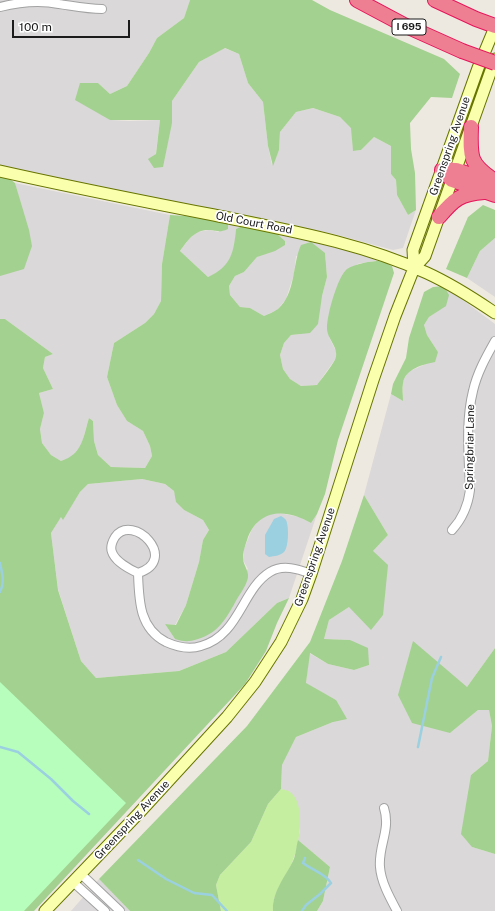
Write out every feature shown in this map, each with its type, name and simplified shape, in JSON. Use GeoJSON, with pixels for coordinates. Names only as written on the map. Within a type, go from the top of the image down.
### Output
{"type":"FeatureCollection","features":[{"type":"Feature","properties":{"kind":"highway","name":"I 695"},"geometry":{"type":"LineString","coordinates":[[357,0],[404,25],[462,51],[495,63]]}},
{"type":"Feature","properties":{"kind":"highway"},"geometry":{"type":"LineString","coordinates":[[435,0],[495,26]]}},
{"type":"Feature","properties":{"kind":"highway"},"geometry":{"type":"LineString","coordinates":[[447,0],[475,18]]}},
{"type":"Feature","properties":{"kind":"highway"},"geometry":{"type":"LineString","coordinates":[[470,128],[470,154],[473,161],[493,188]]}},
{"type":"Feature","properties":{"kind":"highway"},"geometry":{"type":"LineString","coordinates":[[450,173],[493,188]]}},
{"type":"Feature","properties":{"kind":"highway"},"geometry":{"type":"LineString","coordinates":[[439,217],[449,206],[462,196],[493,188]]}},
{"type":"Feature","properties":{"kind":"main road","name":"Greenspring Avenue"},"geometry":{"type":"LineString","coordinates":[[414,268],[425,256],[439,217],[478,68],[495,26]]}},
{"type":"Feature","properties":{"kind":"main road","name":"Greenspring Avenue"},"geometry":{"type":"LineString","coordinates":[[45,911],[208,739],[241,701],[281,642],[302,599],[311,574],[377,366],[414,268],[414,250],[470,128],[495,59]]}},
{"type":"Feature","properties":{"kind":"main road","name":"Old Court Road"},"geometry":{"type":"LineString","coordinates":[[0,171],[328,239],[365,250],[414,268],[450,285],[495,313]]}},
{"type":"Feature","properties":{"kind":"street"},"geometry":{"type":"LineString","coordinates":[[0,7],[27,2],[41,2],[88,9],[102,9]]}},
{"type":"Feature","properties":{"kind":"street","name":"Springbriar Lane"},"geometry":{"type":"LineString","coordinates":[[452,530],[463,516],[469,500],[469,420],[472,392],[482,365],[495,341]]}},
{"type":"Feature","properties":{"kind":"street"},"geometry":{"type":"LineString","coordinates":[[135,530],[152,544],[155,551],[154,562],[144,571],[138,573],[129,569],[112,553],[110,546],[121,531],[135,530]]}},
{"type":"Feature","properties":{"kind":"street"},"geometry":{"type":"LineString","coordinates":[[138,573],[141,612],[148,628],[164,641],[175,646],[196,648],[212,642],[220,637],[228,628],[264,576],[280,568],[296,568],[311,574]]}},
{"type":"Feature","properties":{"kind":"street"},"geometry":{"type":"LineString","coordinates":[[384,808],[387,822],[380,856],[380,867],[387,889],[397,911]]}},
{"type":"Feature","properties":{"kind":"street"},"geometry":{"type":"LineString","coordinates":[[77,878],[105,911]]}},
{"type":"Feature","properties":{"kind":"street"},"geometry":{"type":"LineString","coordinates":[[77,878],[120,911]]}},
{"type":"Feature","properties":{"kind":"shaded area"},"geometry":{"type":"Polygon","coordinates":[[[0,0],[190,0],[184,18],[157,38],[127,86],[110,94],[98,83],[110,120],[160,120],[154,168],[172,123],[172,101],[199,62],[224,48],[239,54],[248,83],[263,102],[268,146],[272,165],[279,150],[280,132],[296,112],[313,108],[340,117],[352,128],[353,151],[361,150],[374,137],[391,146],[391,174],[396,180],[397,195],[408,215],[416,210],[403,248],[393,250],[334,234],[0,167],[0,0]]]}},
{"type":"Feature","properties":{"kind":"shaded area"},"geometry":{"type":"Polygon","coordinates":[[[15,183],[170,215],[162,264],[161,301],[154,314],[145,323],[114,343],[107,377],[117,405],[127,421],[143,431],[150,446],[152,456],[145,468],[111,467],[98,455],[94,441],[93,421],[89,418],[81,446],[70,458],[61,461],[51,455],[42,443],[40,429],[44,413],[39,393],[53,389],[43,368],[45,357],[53,354],[5,319],[0,319],[0,276],[19,198],[15,183]]]}},
{"type":"Feature","properties":{"kind":"shaded area"},"geometry":{"type":"Polygon","coordinates":[[[228,222],[244,225],[236,229],[235,247],[227,265],[219,273],[208,277],[180,251],[189,239],[197,232],[209,230],[219,232],[228,222]]]}},
{"type":"Feature","properties":{"kind":"shaded area"},"geometry":{"type":"Polygon","coordinates":[[[276,233],[379,260],[357,264],[329,337],[336,351],[336,358],[317,385],[301,386],[290,379],[283,369],[280,355],[284,343],[291,335],[301,334],[322,296],[327,277],[325,253],[296,256],[294,274],[286,299],[277,310],[264,316],[250,308],[240,307],[230,295],[229,286],[235,276],[244,272],[257,257],[285,241],[276,233]]]}},
{"type":"Feature","properties":{"kind":"shaded area"},"geometry":{"type":"Polygon","coordinates":[[[495,238],[495,297],[467,278],[480,251],[495,238]]]}},
{"type":"Feature","properties":{"kind":"shaded area"},"geometry":{"type":"Polygon","coordinates":[[[444,286],[495,324],[495,648],[467,687],[450,733],[478,710],[489,710],[492,726],[488,761],[471,775],[472,847],[495,854],[495,911],[317,911],[323,901],[330,867],[298,840],[300,830],[290,792],[281,789],[282,765],[296,737],[333,722],[336,700],[306,684],[309,653],[328,664],[354,670],[369,665],[350,640],[324,639],[329,620],[349,607],[373,551],[388,535],[364,495],[391,394],[403,401],[403,381],[408,372],[426,364],[438,352],[427,335],[424,325],[429,317],[446,305],[444,286]]]}},
{"type":"Feature","properties":{"kind":"shaded area"},"geometry":{"type":"Polygon","coordinates":[[[142,479],[165,484],[174,491],[177,502],[184,510],[203,520],[209,530],[203,540],[199,562],[186,605],[175,625],[165,624],[175,639],[248,569],[243,560],[244,549],[252,529],[259,520],[268,514],[279,513],[300,517],[311,523],[317,514],[289,598],[277,603],[226,652],[179,671],[96,678],[81,661],[58,589],[51,533],[61,516],[63,519],[80,492],[88,484],[142,479]]]}},
{"type":"Feature","properties":{"kind":"shaded area"},"geometry":{"type":"Polygon","coordinates":[[[99,879],[130,911],[71,911],[99,879]]]}},
{"type":"Feature","properties":{"kind":"green space"},"geometry":{"type":"Polygon","coordinates":[[[190,0],[312,0],[330,10],[444,59],[460,74],[452,98],[431,97],[410,123],[411,149],[415,173],[416,210],[408,215],[397,195],[396,180],[391,174],[391,146],[374,137],[361,150],[353,151],[351,128],[340,117],[313,108],[296,112],[280,132],[279,150],[273,166],[268,146],[263,102],[248,83],[239,54],[225,48],[199,62],[172,101],[172,123],[163,167],[154,168],[148,159],[156,154],[160,120],[110,120],[75,100],[80,83],[98,83],[110,94],[127,86],[157,38],[184,18],[190,0]]]}},
{"type":"Feature","properties":{"kind":"green space"},"geometry":{"type":"Polygon","coordinates":[[[0,175],[6,176],[15,183],[29,230],[32,246],[24,269],[0,276],[0,175]]]}},
{"type":"Feature","properties":{"kind":"green space"},"geometry":{"type":"Polygon","coordinates":[[[483,205],[495,210],[495,238],[480,251],[467,278],[446,269],[468,217],[483,205]]]}},
{"type":"Feature","properties":{"kind":"green space"},"geometry":{"type":"Polygon","coordinates":[[[170,215],[217,218],[228,222],[228,229],[219,231],[205,230],[196,233],[189,239],[180,251],[208,277],[222,269],[230,258],[234,245],[236,229],[244,225],[276,233],[285,241],[285,245],[275,251],[257,257],[244,272],[235,276],[229,286],[230,295],[240,307],[250,308],[264,316],[278,309],[288,295],[301,245],[311,242],[325,253],[327,277],[322,296],[318,324],[310,333],[291,335],[284,343],[280,355],[283,369],[290,379],[301,386],[317,385],[335,360],[336,353],[327,332],[327,322],[336,289],[346,270],[352,266],[378,261],[392,266],[394,273],[338,440],[325,494],[317,514],[311,523],[293,515],[275,514],[267,516],[253,527],[248,537],[243,555],[243,561],[248,578],[226,618],[212,633],[195,640],[181,641],[175,639],[165,624],[176,625],[186,605],[199,562],[203,540],[209,530],[203,520],[184,510],[176,502],[174,491],[165,484],[142,479],[88,484],[80,492],[63,520],[61,517],[51,533],[58,590],[81,661],[96,678],[179,671],[226,652],[277,603],[289,598],[266,651],[245,684],[34,911],[0,911],[0,319],[5,319],[53,354],[45,357],[43,368],[53,389],[39,393],[44,413],[40,429],[42,443],[51,455],[61,461],[74,454],[81,444],[89,418],[93,421],[94,441],[98,455],[111,467],[145,468],[152,456],[150,446],[143,431],[127,421],[117,405],[107,377],[114,343],[145,323],[154,314],[161,301],[162,264],[170,215]]]}},
{"type":"Feature","properties":{"kind":"green space"},"geometry":{"type":"Polygon","coordinates":[[[444,286],[449,295],[446,306],[429,317],[424,325],[427,335],[438,352],[435,362],[416,368],[407,374],[403,383],[403,401],[391,394],[393,384],[406,358],[409,338],[424,292],[433,287],[444,286]]]}},
{"type":"Feature","properties":{"kind":"green space"},"geometry":{"type":"Polygon","coordinates":[[[364,495],[388,535],[373,551],[388,565],[383,615],[371,630],[349,607],[329,620],[324,639],[350,640],[368,648],[369,665],[354,670],[328,664],[310,653],[306,683],[336,700],[347,719],[333,722],[296,737],[282,765],[281,789],[268,804],[251,842],[220,875],[216,885],[221,911],[130,911],[99,879],[247,726],[310,642],[342,561],[364,495]]]}},
{"type":"Feature","properties":{"kind":"green space"},"geometry":{"type":"Polygon","coordinates":[[[413,641],[467,687],[495,648],[495,854],[472,847],[461,834],[471,775],[488,761],[492,726],[489,710],[478,710],[450,733],[412,723],[398,695],[413,641]]]}},
{"type":"Feature","properties":{"kind":"green space"},"geometry":{"type":"Polygon","coordinates":[[[0,682],[126,803],[24,911],[0,911],[0,682]]]}},
{"type":"Feature","properties":{"kind":"green space"},"geometry":{"type":"Polygon","coordinates":[[[281,789],[289,791],[295,797],[300,814],[300,824],[296,853],[277,891],[273,904],[273,911],[221,911],[216,885],[220,875],[251,842],[268,804],[281,789]]]}},
{"type":"Feature","properties":{"kind":"green space"},"geometry":{"type":"Polygon","coordinates":[[[298,840],[330,867],[323,901],[317,911],[273,911],[273,904],[277,891],[294,859],[298,840]]]}},
{"type":"Feature","properties":{"kind":"water"},"geometry":{"type":"Polygon","coordinates":[[[281,516],[286,520],[288,527],[287,546],[284,552],[277,556],[269,557],[265,554],[265,535],[274,519],[281,516]]]}},
{"type":"Feature","properties":{"kind":"waterway"},"geometry":{"type":"LineString","coordinates":[[0,563],[3,581],[0,592]]}},
{"type":"Feature","properties":{"kind":"waterway"},"geometry":{"type":"LineString","coordinates":[[418,747],[432,678],[441,657]]}},
{"type":"Feature","properties":{"kind":"waterway"},"geometry":{"type":"LineString","coordinates":[[0,747],[18,752],[51,779],[73,801],[89,814]]}},
{"type":"Feature","properties":{"kind":"waterway"},"geometry":{"type":"LineString","coordinates":[[302,911],[306,905],[331,883],[329,880],[303,863],[305,858]]}},
{"type":"Feature","properties":{"kind":"waterway"},"geometry":{"type":"LineString","coordinates":[[138,860],[166,879],[194,893],[212,895],[227,911]]}}]}
